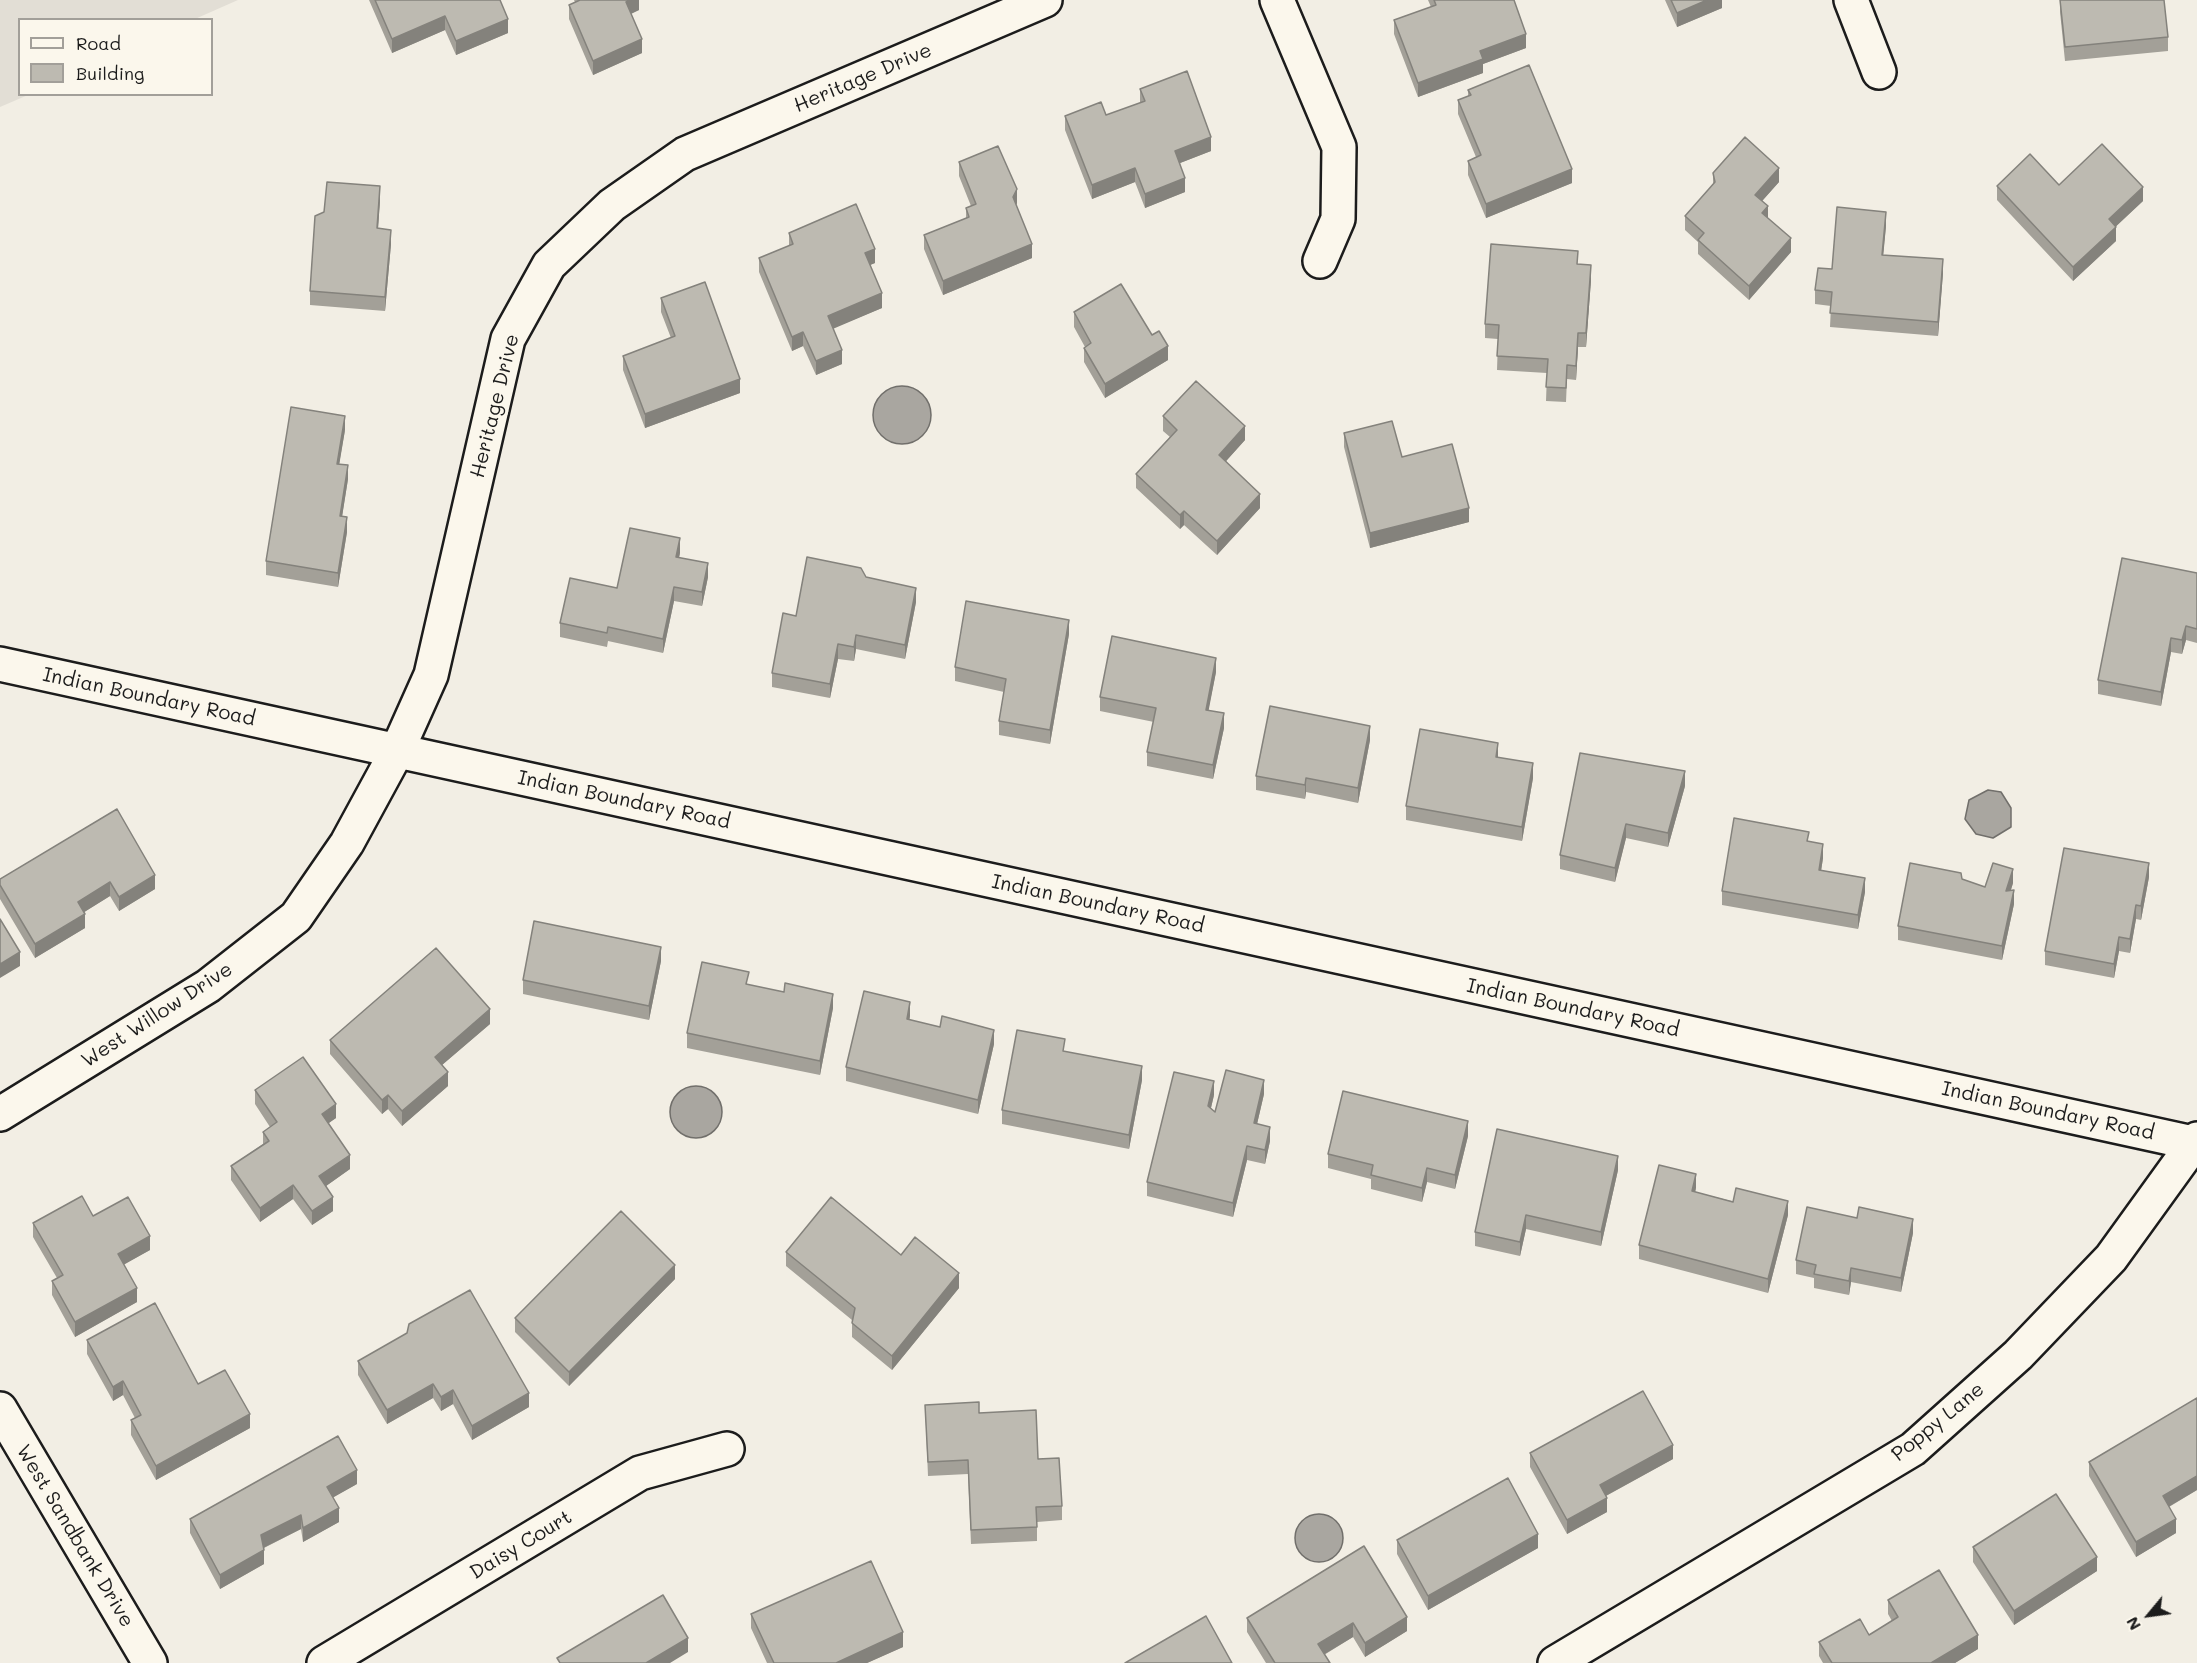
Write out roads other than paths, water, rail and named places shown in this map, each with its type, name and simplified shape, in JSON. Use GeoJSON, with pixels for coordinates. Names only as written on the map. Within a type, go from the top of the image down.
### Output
{"type":"FeatureCollection","features":[{"type":"Feature","properties":{"kind":"street","name":"Heritage Drive"},"geometry":{"type":"LineString","coordinates":[[397,751],[431,675],[508,339],[549,265],[612,205],[685,154],[1046,0]]}},
{"type":"Feature","properties":{"kind":"street"},"geometry":{"type":"LineString","coordinates":[[1277,0],[1339,147],[1338,219],[1320,261]]}},
{"type":"Feature","properties":{"kind":"street"},"geometry":{"type":"LineString","coordinates":[[1851,0],[1879,72]]}},
{"type":"Feature","properties":{"kind":"street","name":"Indian Boundary Road"},"geometry":{"type":"LineString","coordinates":[[0,664],[2196,1142]]}},
{"type":"Feature","properties":{"kind":"street","name":"West Willow Drive"},"geometry":{"type":"LineString","coordinates":[[0,1114],[208,986],[296,917],[347,843],[397,751]]}},
{"type":"Feature","properties":{"kind":"street","name":"Poppy Lane"},"geometry":{"type":"LineString","coordinates":[[1555,1663],[1913,1449],[2018,1355],[2111,1258],[2196,1142]]}},
{"type":"Feature","properties":{"kind":"street","name":"West Sandbank Drive"},"geometry":{"type":"LineString","coordinates":[[0,1409],[150,1663]]}},
{"type":"Feature","properties":{"kind":"street","name":"Daisy Court"},"geometry":{"type":"LineString","coordinates":[[324,1663],[640,1473],[727,1449]]}}]}
